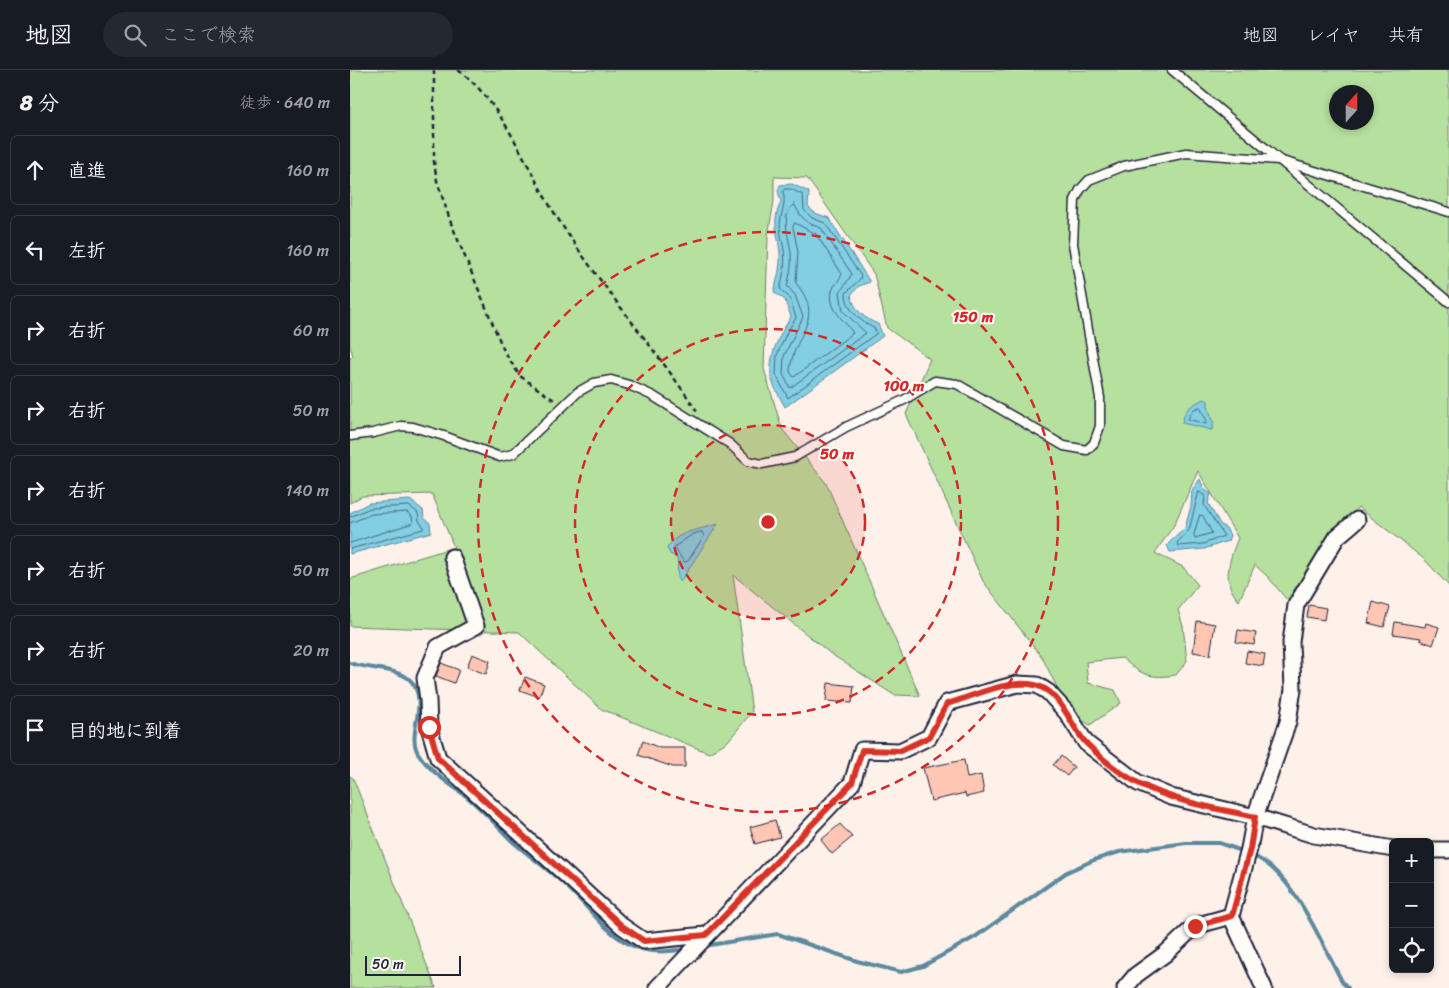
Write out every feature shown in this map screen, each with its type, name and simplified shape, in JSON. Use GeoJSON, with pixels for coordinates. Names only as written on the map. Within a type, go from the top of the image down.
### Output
{"type":"FeatureCollection","features":[{"type":"Feature","properties":{"kind":"street"},"geometry":{"type":"LineString","coordinates":[[1264,988],[1232,916],[1250,849],[1255,817],[1288,722],[1293,689],[1292,642],[1296,605],[1337,537],[1358,520]]}},
{"type":"Feature","properties":{"kind":"street"},"geometry":{"type":"LineString","coordinates":[[452,557],[476,626],[438,647],[425,678],[429,727],[438,758],[622,926],[644,941],[706,935]]}},
{"type":"Feature","properties":{"kind":"street"},"geometry":{"type":"LineString","coordinates":[[658,988],[706,935],[852,783],[862,750],[900,751],[929,737],[947,704],[1016,684],[1037,685],[1048,692],[1067,713],[1086,742],[1138,783],[1171,797],[1255,817],[1314,835],[1389,848]]}},
{"type":"Feature","properties":{"kind":"street"},"geometry":{"type":"LineString","coordinates":[[1434,850],[1449,850]]}},
{"type":"Feature","properties":{"kind":"street"},"geometry":{"type":"LineString","coordinates":[[1125,988],[1136,975],[1165,954],[1195,926],[1232,916]]}},
{"type":"Feature","properties":{"kind":"lane"},"geometry":{"type":"LineString","coordinates":[[1172,70],[1449,302]]}},
{"type":"Feature","properties":{"kind":"lane"},"geometry":{"type":"LineString","coordinates":[[350,436],[401,426],[413,427],[444,436],[500,458],[513,454],[578,392],[594,383],[611,380],[629,384],[653,396],[730,444],[748,461],[762,464],[795,458],[846,427],[904,400],[935,381],[957,384],[1064,446],[1087,450],[1094,443],[1100,426],[1100,398],[1073,244],[1075,200],[1080,190],[1089,180],[1124,166],[1186,153],[1279,160],[1449,212]]}},
{"type":"Feature","properties":{"kind":"path"},"geometry":{"type":"LineString","coordinates":[[434,70],[434,162],[437,181],[451,223],[508,357],[520,376],[541,393],[564,406]]}},
{"type":"Feature","properties":{"kind":"path"},"geometry":{"type":"LineString","coordinates":[[458,70],[478,88],[504,124],[554,214],[608,293],[669,370],[713,434]]}},
{"type":"Feature","properties":{"kind":"green space"},"geometry":{"type":"Polygon","coordinates":[[[350,70],[1449,70],[1449,586],[1424,559],[1358,507],[1319,555],[1287,600],[1255,565],[1239,601],[1233,593],[1228,578],[1232,555],[1238,538],[1198,471],[1174,525],[1155,553],[1183,567],[1198,585],[1178,610],[1183,626],[1187,661],[1176,675],[1159,676],[1152,676],[1141,672],[1122,658],[1086,662],[1088,683],[1115,690],[1121,703],[1090,725],[1069,712],[1042,657],[983,581],[906,414],[930,359],[887,328],[874,274],[807,178],[774,177],[774,201],[768,236],[764,369],[782,429],[826,483],[920,696],[894,695],[831,654],[733,575],[752,712],[728,741],[709,753],[601,709],[519,632],[350,626],[350,579],[454,547],[432,494],[362,496],[350,503],[350,358],[353,356],[350,346],[350,70]]]}},
{"type":"Feature","properties":{"kind":"green space"},"geometry":{"type":"Polygon","coordinates":[[[350,776],[353,778],[436,988],[350,988],[350,776]]]}},
{"type":"Feature","properties":{"kind":"water"},"geometry":{"type":"Polygon","coordinates":[[[792,184],[809,192],[808,207],[815,213],[829,218],[870,282],[859,286],[851,295],[852,300],[865,317],[878,324],[883,336],[785,407],[773,383],[771,367],[776,344],[791,317],[785,300],[774,292],[779,273],[780,258],[776,228],[776,216],[781,202],[778,191],[780,185],[792,184]]]}},
{"type":"Feature","properties":{"kind":"water"},"geometry":{"type":"Polygon","coordinates":[[[1204,399],[1208,401],[1213,423],[1212,430],[1182,423],[1187,410],[1204,399]]]}},
{"type":"Feature","properties":{"kind":"water"},"geometry":{"type":"Polygon","coordinates":[[[1200,479],[1204,489],[1211,494],[1208,503],[1220,524],[1226,528],[1230,535],[1228,541],[1204,549],[1170,552],[1167,545],[1185,528],[1191,506],[1192,490],[1200,479]]]}},
{"type":"Feature","properties":{"kind":"water"},"geometry":{"type":"Polygon","coordinates":[[[410,500],[423,510],[424,518],[430,523],[431,532],[350,554],[350,513],[369,503],[410,500]]]}},
{"type":"Feature","properties":{"kind":"water"},"geometry":{"type":"Polygon","coordinates":[[[718,524],[680,582],[676,557],[670,554],[667,548],[683,534],[718,524]]]}},
{"type":"Feature","properties":{"kind":"building"},"geometry":{"type":"Polygon","coordinates":[[[1373,602],[1390,607],[1384,627],[1368,623],[1373,602]]]}},
{"type":"Feature","properties":{"kind":"building"},"geometry":{"type":"Polygon","coordinates":[[[1309,605],[1326,608],[1324,620],[1307,617],[1309,605]]]}},
{"type":"Feature","properties":{"kind":"building"},"geometry":{"type":"Polygon","coordinates":[[[1197,621],[1215,624],[1210,655],[1193,652],[1197,621]]]}},
{"type":"Feature","properties":{"kind":"building"},"geometry":{"type":"Polygon","coordinates":[[[1395,622],[1425,627],[1426,623],[1439,627],[1433,645],[1420,640],[1421,638],[1393,634],[1395,622]]]}},
{"type":"Feature","properties":{"kind":"building"},"geometry":{"type":"Polygon","coordinates":[[[1238,630],[1256,633],[1254,645],[1236,642],[1238,630]]]}},
{"type":"Feature","properties":{"kind":"building"},"geometry":{"type":"Polygon","coordinates":[[[1247,651],[1265,654],[1263,666],[1245,663],[1247,651]]]}},
{"type":"Feature","properties":{"kind":"building"},"geometry":{"type":"Polygon","coordinates":[[[472,654],[490,661],[486,674],[467,667],[472,654]]]}},
{"type":"Feature","properties":{"kind":"building"},"geometry":{"type":"Polygon","coordinates":[[[441,663],[459,670],[454,683],[436,676],[441,663]]]}},
{"type":"Feature","properties":{"kind":"building"},"geometry":{"type":"Polygon","coordinates":[[[525,677],[544,684],[539,697],[520,690],[525,677]]]}},
{"type":"Feature","properties":{"kind":"building"},"geometry":{"type":"Polygon","coordinates":[[[828,683],[854,686],[852,703],[826,701],[828,683]]]}},
{"type":"Feature","properties":{"kind":"building"},"geometry":{"type":"Polygon","coordinates":[[[643,741],[660,748],[685,748],[685,767],[673,767],[638,755],[643,741]]]}},
{"type":"Feature","properties":{"kind":"building"},"geometry":{"type":"Polygon","coordinates":[[[1061,756],[1074,767],[1067,776],[1053,765],[1061,756]]]}},
{"type":"Feature","properties":{"kind":"building"},"geometry":{"type":"Polygon","coordinates":[[[964,760],[967,778],[981,775],[984,793],[966,797],[965,793],[931,801],[923,768],[964,760]]]}},
{"type":"Feature","properties":{"kind":"building"},"geometry":{"type":"Polygon","coordinates":[[[775,820],[780,837],[755,844],[750,827],[775,820]]]}},
{"type":"Feature","properties":{"kind":"building"},"geometry":{"type":"Polygon","coordinates":[[[840,824],[852,837],[832,854],[821,840],[840,824]]]}},
{"type":"Feature","properties":{"kind":"waterway"},"geometry":{"type":"LineString","coordinates":[[350,663],[391,671],[411,681],[418,699],[415,745],[423,760],[440,777],[472,801],[512,841],[562,882],[610,931],[629,944],[650,951],[687,949]]}},
{"type":"Feature","properties":{"kind":"waterway"},"geometry":{"type":"LineString","coordinates":[[704,946],[778,934],[857,961],[901,972],[923,966],[975,937],[1067,872],[1094,860],[1119,852],[1186,843],[1219,843],[1245,852]]}},
{"type":"Feature","properties":{"kind":"waterway"},"geometry":{"type":"LineString","coordinates":[[1251,855],[1266,863],[1293,892],[1316,930],[1343,983],[1348,988]]}},
{"type":"Feature","properties":{"kind":"route"},"geometry":{"type":"LineString","coordinates":[[429,727],[438,758],[622,926],[644,941],[706,935],[852,783],[862,750],[900,751],[929,737],[947,704],[1016,684],[1037,685],[1048,692],[1067,713],[1086,742],[1105,759],[1138,783],[1171,797],[1255,817],[1250,849],[1232,916],[1195,926]]}}]}
